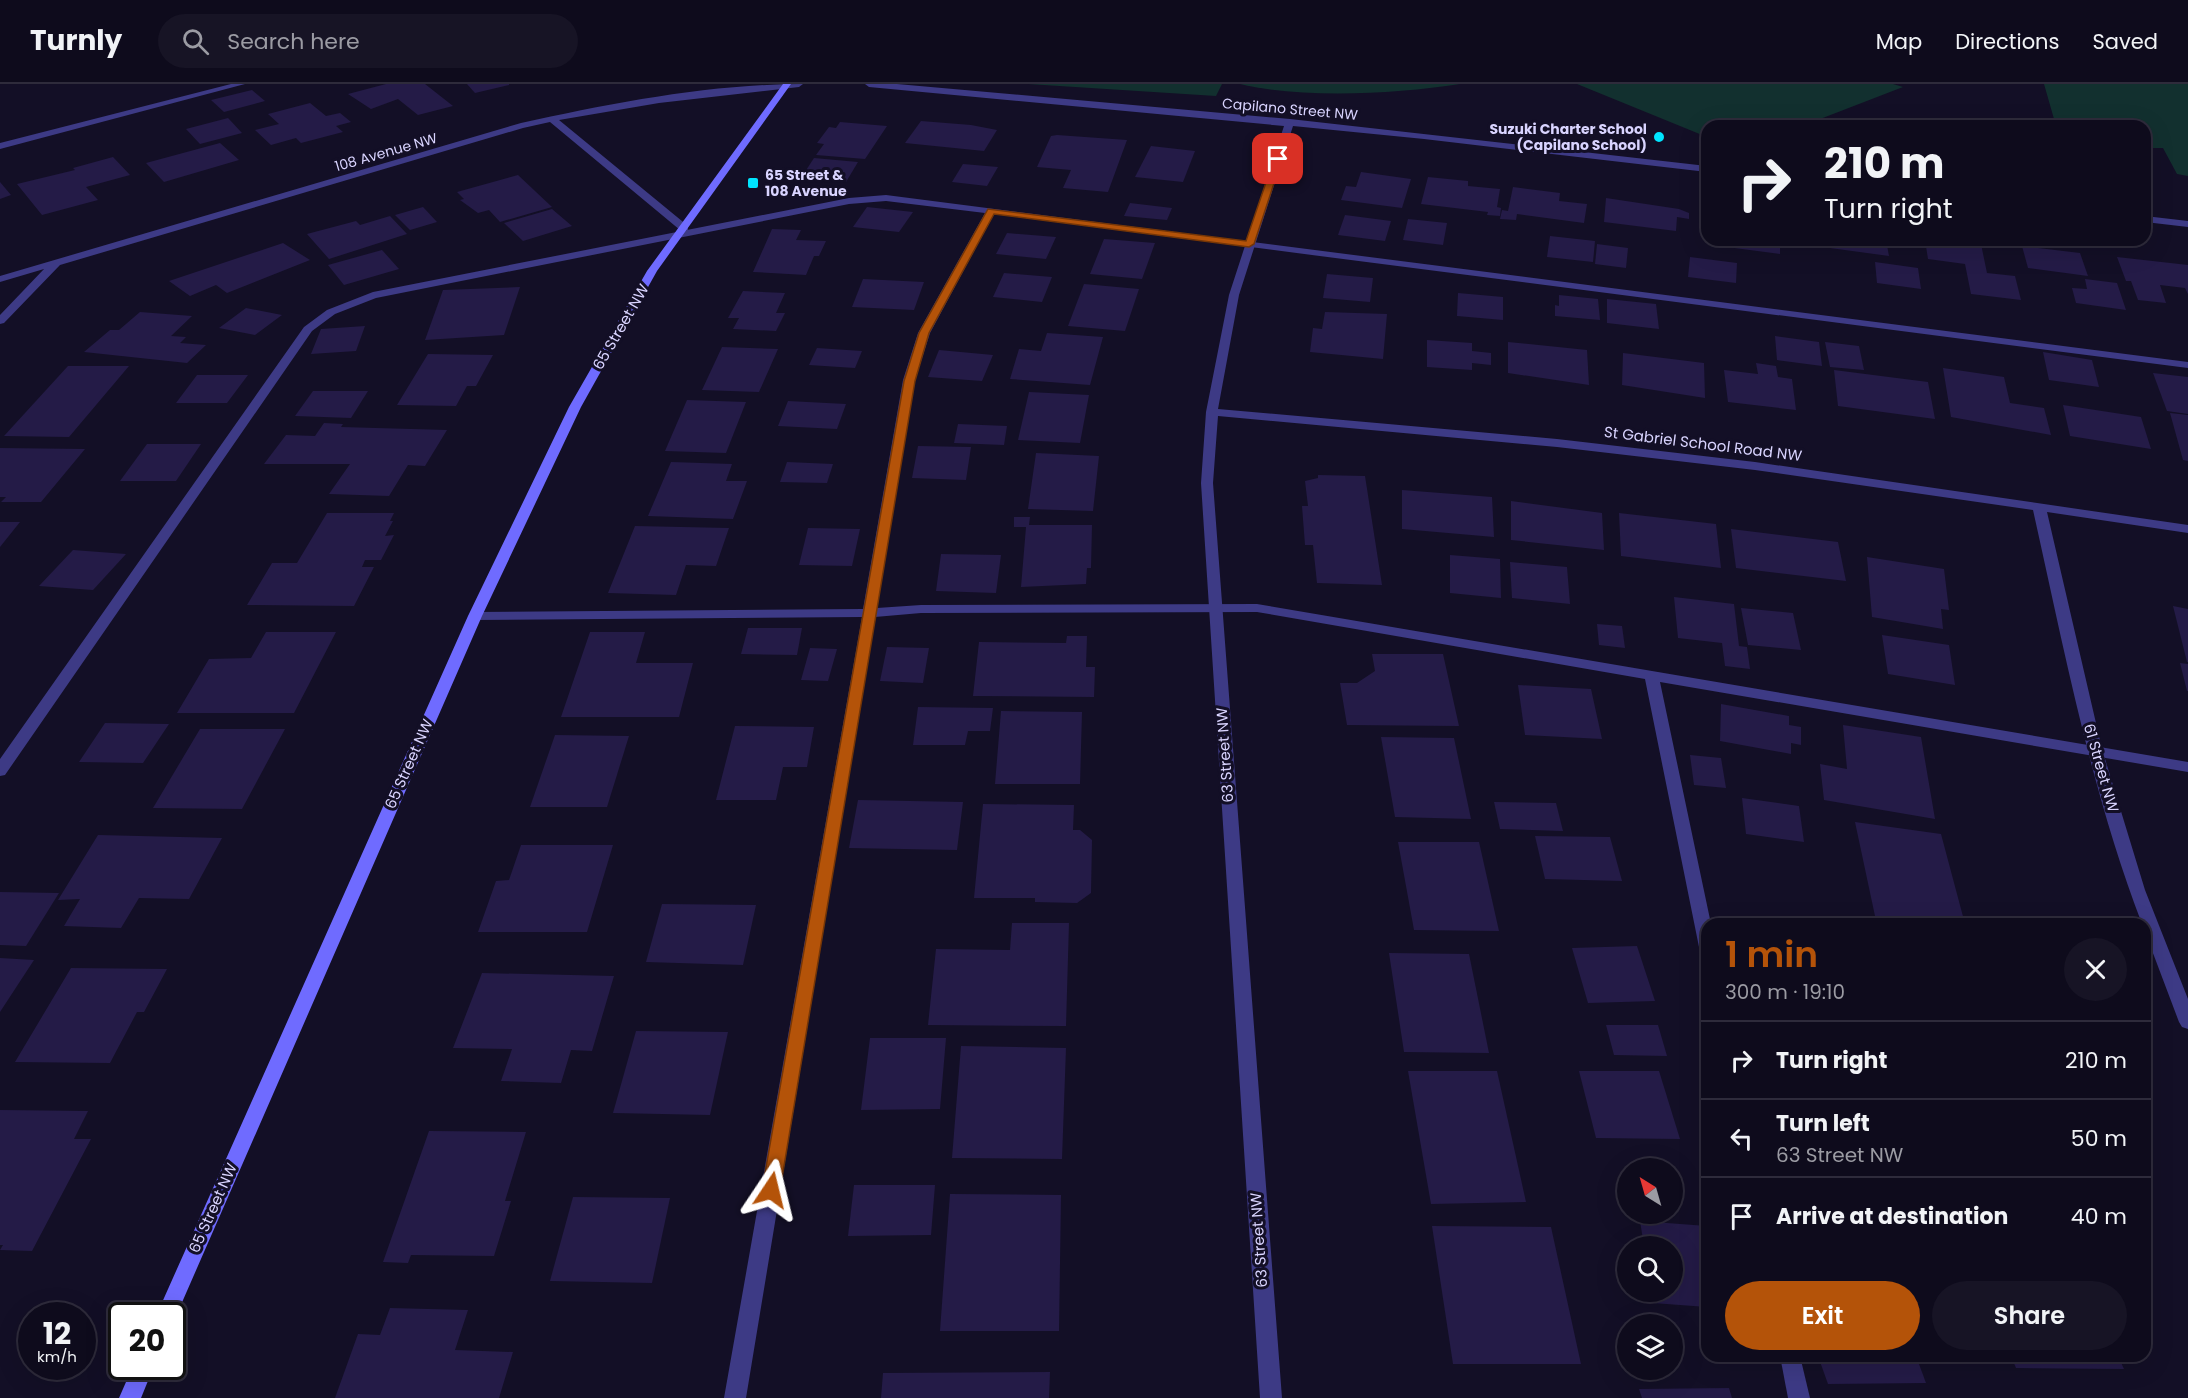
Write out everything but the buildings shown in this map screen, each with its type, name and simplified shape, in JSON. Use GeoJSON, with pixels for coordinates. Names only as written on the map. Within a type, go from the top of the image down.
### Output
{"type":"FeatureCollection","features":[{"type":"Feature","properties":{"kind":"street"},"geometry":{"type":"LineString","coordinates":[[0,146],[241,84]]}},
{"type":"Feature","properties":{"kind":"street","name":"108 Avenue NW"},"geometry":{"type":"LineString","coordinates":[[0,279],[496,133],[552,119],[687,95],[791,84]]}},
{"type":"Feature","properties":{"kind":"street","name":"65 Street NW"},"geometry":{"type":"LineString","coordinates":[[172,1302],[475,616],[575,407],[652,272],[791,84]]}},
{"type":"Feature","properties":{"kind":"street","name":"Capilano Street NW"},"geometry":{"type":"LineString","coordinates":[[869,84],[1290,122],[1701,168]]}},
{"type":"Feature","properties":{"kind":"street"},"geometry":{"type":"LineString","coordinates":[[552,119],[681,232]]}},
{"type":"Feature","properties":{"kind":"street","name":"63 Street NW"},"geometry":{"type":"LineString","coordinates":[[1271,1398],[1207,483],[1212,412],[1228,324],[1249,244],[1290,122]]}},
{"type":"Feature","properties":{"kind":"street"},"geometry":{"type":"LineString","coordinates":[[0,771],[308,329],[331,312],[373,295],[681,232],[870,198],[991,211],[2188,365]]}},
{"type":"Feature","properties":{"kind":"street"},"geometry":{"type":"LineString","coordinates":[[735,1398],[915,357],[924,333],[991,211]]}},
{"type":"Feature","properties":{"kind":"street"},"geometry":{"type":"LineString","coordinates":[[2151,220],[2188,224]]}},
{"type":"Feature","properties":{"kind":"street"},"geometry":{"type":"LineString","coordinates":[[0,321],[57,262]]}},
{"type":"Feature","properties":{"kind":"street","name":"St Gabriel School Road NW"},"geometry":{"type":"LineString","coordinates":[[1212,412],[1557,443],[1755,466],[2188,529]]}},
{"type":"Feature","properties":{"kind":"street","name":"61 Street NW"},"geometry":{"type":"LineString","coordinates":[[2039,507],[2094,749],[2137,890],[2148,918]]}},
{"type":"Feature","properties":{"kind":"street"},"geometry":{"type":"LineString","coordinates":[[475,616],[870,614],[921,609],[1257,608],[2094,749],[2188,767]]}},
{"type":"Feature","properties":{"kind":"street"},"geometry":{"type":"LineString","coordinates":[[1652,675],[1701,918]]}},
{"type":"Feature","properties":{"kind":"street","name":"61 Street NW"},"geometry":{"type":"LineString","coordinates":[[2151,926],[2188,1022]]}},
{"type":"Feature","properties":{"kind":"street"},"geometry":{"type":"LineString","coordinates":[[1791,1362],[1799,1398]]}},
{"type":"Feature","properties":{"kind":"street"},"geometry":{"type":"LineString","coordinates":[[130,1398],[138,1380]]}},
{"type":"Feature","properties":{"kind":"green space"},"geometry":{"type":"Polygon","coordinates":[[[1028,84],[1222,84],[1216,96],[1028,84]]]}},
{"type":"Feature","properties":{"kind":"green space"},"geometry":{"type":"Polygon","coordinates":[[[1240,84],[1460,84],[1378,92],[1320,93],[1265,89],[1240,84]]]}},
{"type":"Feature","properties":{"kind":"green space"},"geometry":{"type":"Polygon","coordinates":[[[1577,84],[1893,84],[1903,87],[1818,120],[1701,120],[1701,135],[1577,84]]]}},
{"type":"Feature","properties":{"kind":"green space"},"geometry":{"type":"Polygon","coordinates":[[[2044,84],[2188,84],[2188,176],[2177,174],[2163,148],[2151,148],[2151,120],[2054,120],[2044,84]]]}},
{"type":"Feature","properties":{"kind":"place","name":"Suzuki Charter School (Capilano School)"},"geometry":{"type":"Point","coordinates":[1659,137]}},
{"type":"Feature","properties":{"kind":"place","name":"65 Street & 108 Avenue"},"geometry":{"type":"Point","coordinates":[753,183]}},
{"type":"Feature","properties":{"kind":"route"},"geometry":{"type":"LineString","coordinates":[[771,1190],[909,381],[924,333],[991,211],[1249,244],[1278,159]]}}]}
